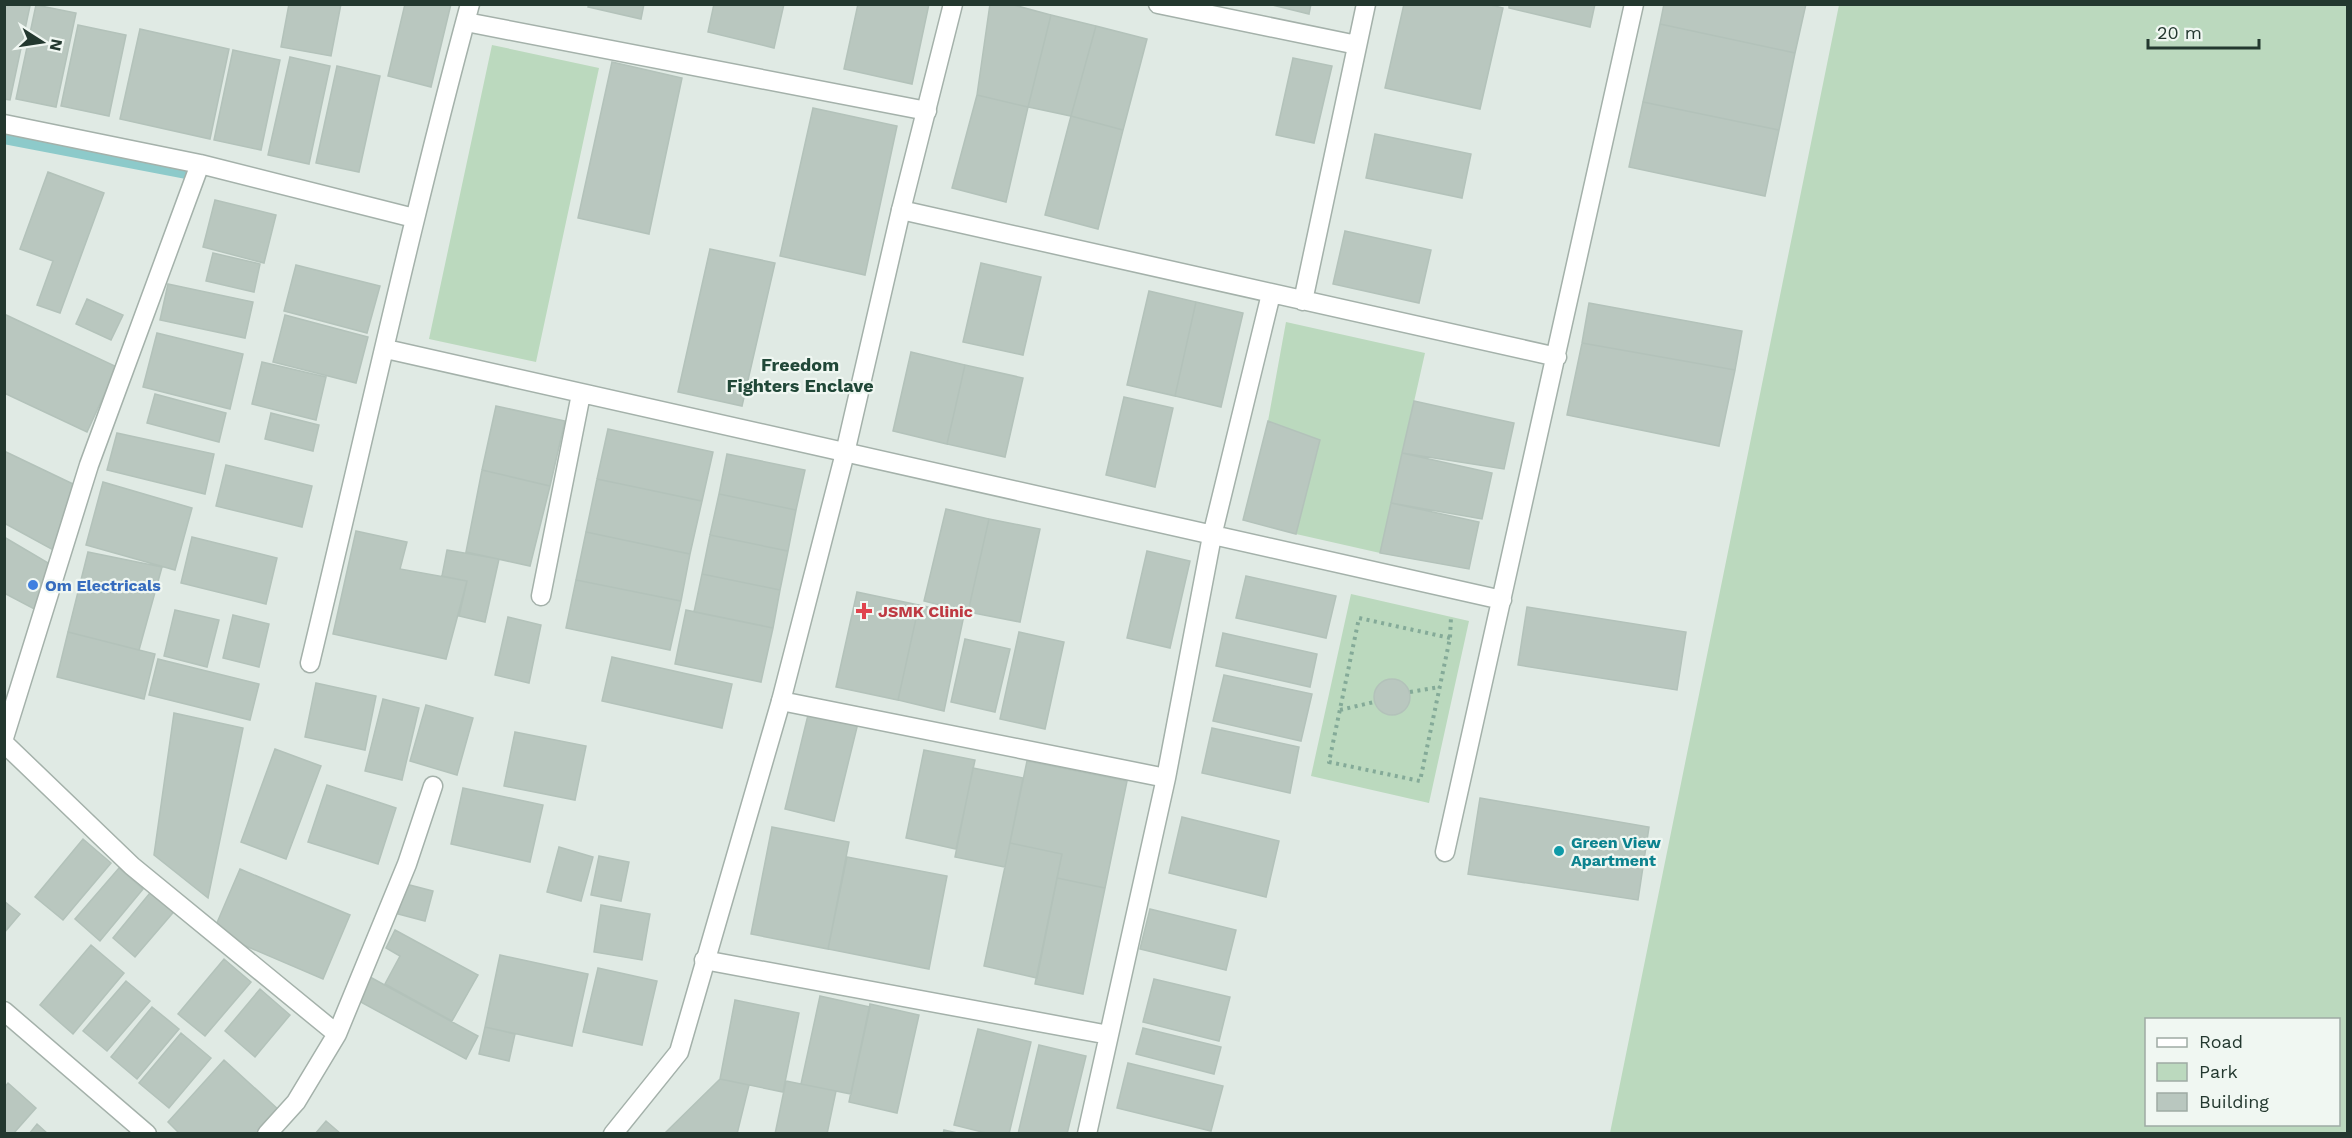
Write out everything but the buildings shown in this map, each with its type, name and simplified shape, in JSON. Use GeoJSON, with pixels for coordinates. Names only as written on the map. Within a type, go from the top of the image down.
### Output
{"type":"FeatureCollection","features":[{"type":"Feature","properties":{"kind":"street"},"geometry":{"type":"LineString","coordinates":[[613,1134],[679,1052],[781,701],[845,453],[901,210],[953,4]]}},
{"type":"Feature","properties":{"kind":"street"},"geometry":{"type":"LineString","coordinates":[[1158,4],[1357,45]]}},
{"type":"Feature","properties":{"kind":"street"},"geometry":{"type":"LineString","coordinates":[[1303,301],[1366,4]]}},
{"type":"Feature","properties":{"kind":"street"},"geometry":{"type":"LineString","coordinates":[[1445,852],[1634,4]]}},
{"type":"Feature","properties":{"kind":"street"},"geometry":{"type":"LineString","coordinates":[[310,663],[386,350],[414,218],[468,13],[927,111]]}},
{"type":"Feature","properties":{"kind":"street"},"geometry":{"type":"LineString","coordinates":[[4,124],[200,164],[414,218]]}},
{"type":"Feature","properties":{"kind":"street"},"geometry":{"type":"LineString","coordinates":[[4,738],[89,465],[200,164]]}},
{"type":"Feature","properties":{"kind":"street"},"geometry":{"type":"LineString","coordinates":[[901,210],[1557,357]]}},
{"type":"Feature","properties":{"kind":"street"},"geometry":{"type":"LineString","coordinates":[[1087,1134],[1166,778],[1212,536],[1271,294]]}},
{"type":"Feature","properties":{"kind":"street"},"geometry":{"type":"LineString","coordinates":[[386,350],[1503,600]]}},
{"type":"Feature","properties":{"kind":"street"},"geometry":{"type":"LineString","coordinates":[[541,596],[581,394]]}},
{"type":"Feature","properties":{"kind":"street"},"geometry":{"type":"LineString","coordinates":[[781,701],[1166,778]]}},
{"type":"Feature","properties":{"kind":"street"},"geometry":{"type":"LineString","coordinates":[[4,743],[132,866],[337,1034]]}},
{"type":"Feature","properties":{"kind":"street"},"geometry":{"type":"LineString","coordinates":[[267,1134],[296,1102],[337,1034],[407,864],[433,786]]}},
{"type":"Feature","properties":{"kind":"street"},"geometry":{"type":"LineString","coordinates":[[704,960],[1109,1035]]}},
{"type":"Feature","properties":{"kind":"street"},"geometry":{"type":"LineString","coordinates":[[4,1011],[147,1134]]}},
{"type":"Feature","properties":{"kind":"path"},"geometry":{"type":"LineString","coordinates":[[1450,638],[1359,618],[1329,762],[1420,781],[1450,638],[1451,616]]}},
{"type":"Feature","properties":{"kind":"path"},"geometry":{"type":"LineString","coordinates":[[1410,692],[1440,687]]}},
{"type":"Feature","properties":{"kind":"path"},"geometry":{"type":"LineString","coordinates":[[1340,710],[1374,702]]}},
{"type":"Feature","properties":{"kind":"green space"},"geometry":{"type":"Polygon","coordinates":[[[1839,5],[2347,5],[2347,1133],[1610,1133],[1839,5]]]}},
{"type":"Feature","properties":{"kind":"green space"},"geometry":{"type":"Polygon","coordinates":[[[492,45],[599,68],[536,362],[429,339],[492,45]]]}},
{"type":"Feature","properties":{"kind":"green space"},"geometry":{"type":"Polygon","coordinates":[[[1286,322],[1425,353],[1380,553],[1296,534],[1320,440],[1268,421],[1286,322]]]}},
{"type":"Feature","properties":{"kind":"green space"},"geometry":{"type":"Polygon","coordinates":[[[1351,594],[1469,621],[1429,803],[1311,776],[1351,594]]]}},
{"type":"Feature","properties":{"kind":"waterway"},"geometry":{"type":"LineString","coordinates":[[4,139],[192,175]]}},
{"type":"Feature","properties":{"kind":"place","name":"Om Electricals"},"geometry":{"type":"Point","coordinates":[33,585]}},
{"type":"Feature","properties":{"kind":"place","name":"JSMK Clinic"},"geometry":{"type":"Point","coordinates":[864,611]}},
{"type":"Feature","properties":{"kind":"place","name":"Green View Apartment"},"geometry":{"type":"Point","coordinates":[1559,851]}},
{"type":"Feature","properties":{"kind":"district","name":"Freedom Fighters Enclave"},"geometry":{"type":"Point","coordinates":[800,374]}}]}
